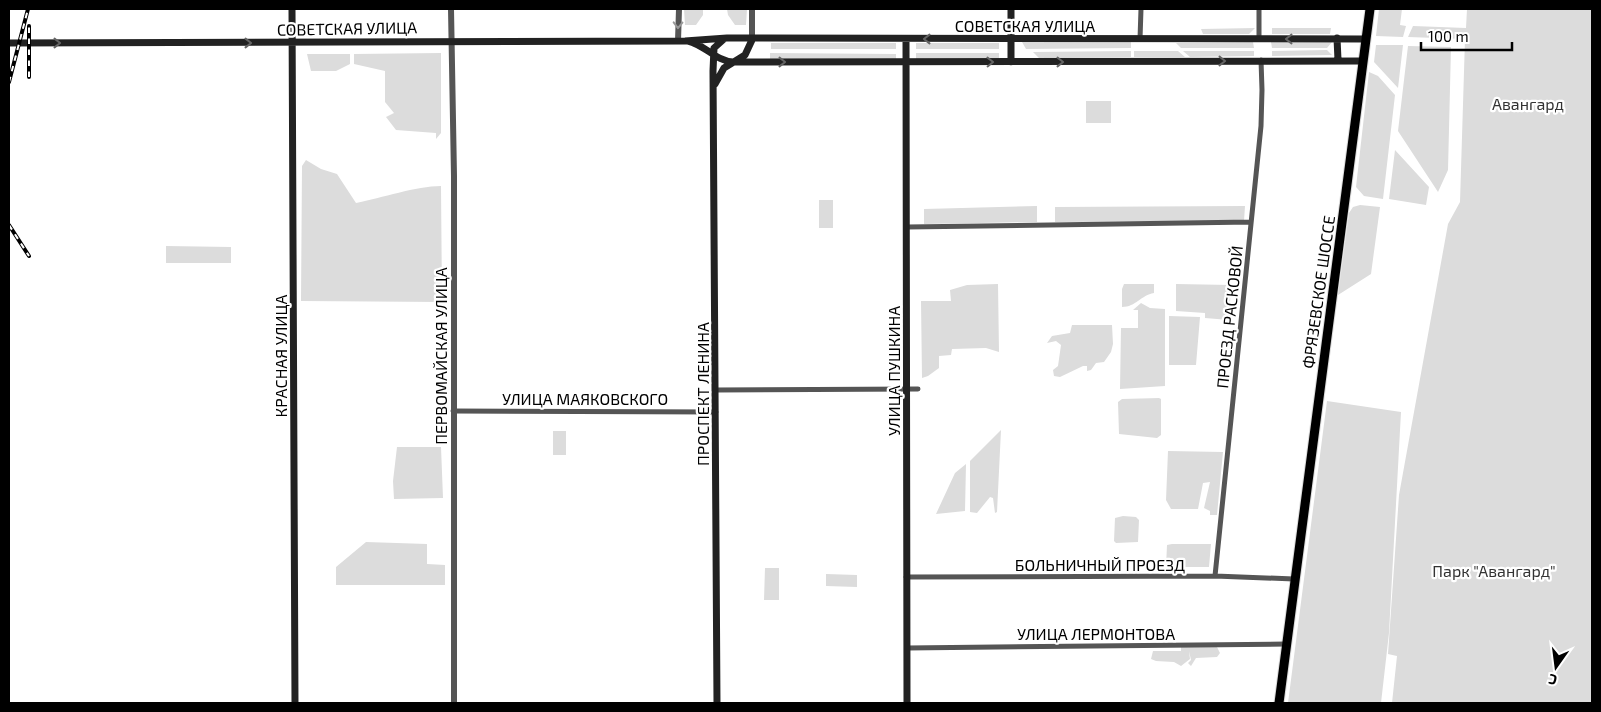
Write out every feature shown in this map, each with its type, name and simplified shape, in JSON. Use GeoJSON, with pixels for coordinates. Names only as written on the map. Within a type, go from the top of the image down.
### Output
{"type":"FeatureCollection","features":[{"type":"Feature","properties":{"kind":"highway","name":"ФРЯЗЕВСКОЕ ШОССЕ"},"geometry":{"type":"LineString","coordinates":[[1279,703],[1294,579],[1352,159],[1370,9]]}},
{"type":"Feature","properties":{"kind":"main road","name":"КРАСНАЯ УЛИЦА"},"geometry":{"type":"LineString","coordinates":[[292,9],[295,703]]}},
{"type":"Feature","properties":{"kind":"main road"},"geometry":{"type":"LineString","coordinates":[[1011,9],[1011,62]]}},
{"type":"Feature","properties":{"kind":"main road","name":"СОВЕТСКАЯ УЛИЦА"},"geometry":{"type":"LineString","coordinates":[[9,43],[682,41],[727,38],[752,40],[1011,38],[1366,39]]}},
{"type":"Feature","properties":{"kind":"main road"},"geometry":{"type":"LineString","coordinates":[[727,38],[715,45],[713,54],[723,60],[733,62],[1363,60]]}},
{"type":"Feature","properties":{"kind":"main road"},"geometry":{"type":"LineString","coordinates":[[1337,38],[1338,60]]}},
{"type":"Feature","properties":{"kind":"main road"},"geometry":{"type":"LineString","coordinates":[[741,39],[746,48],[745,55]]}},
{"type":"Feature","properties":{"kind":"main road","name":"УЛИЦА ПУШКИНА"},"geometry":{"type":"LineString","coordinates":[[906,39],[907,703]]}},
{"type":"Feature","properties":{"kind":"main road"},"geometry":{"type":"LineString","coordinates":[[715,84],[724,68],[745,55],[752,40]]}},
{"type":"Feature","properties":{"kind":"main road","name":"СОВЕТСКАЯ УЛИЦА"},"geometry":{"type":"LineString","coordinates":[[682,41],[699,45],[713,54]]}},
{"type":"Feature","properties":{"kind":"main road","name":"ПРОСПЕКТ ЛЕНИНА"},"geometry":{"type":"LineString","coordinates":[[713,54],[715,84],[717,703]]}},
{"type":"Feature","properties":{"kind":"street","name":"ПЕРВОМАЙСКАЯ УЛИЦА"},"geometry":{"type":"LineString","coordinates":[[451,9],[454,703]]}},
{"type":"Feature","properties":{"kind":"street"},"geometry":{"type":"LineString","coordinates":[[679,9],[682,41]]}},
{"type":"Feature","properties":{"kind":"street"},"geometry":{"type":"LineString","coordinates":[[752,9],[752,40]]}},
{"type":"Feature","properties":{"kind":"street"},"geometry":{"type":"LineString","coordinates":[[1140,39],[1141,9]]}},
{"type":"Feature","properties":{"kind":"street"},"geometry":{"type":"LineString","coordinates":[[1259,9],[1259,38]]}},
{"type":"Feature","properties":{"kind":"street","name":"ПРОЕЗД РАСКОВОЙ"},"geometry":{"type":"LineString","coordinates":[[1215,576],[1262,107],[1260,60]]}},
{"type":"Feature","properties":{"kind":"street"},"geometry":{"type":"LineString","coordinates":[[907,227],[1251,222]]}},
{"type":"Feature","properties":{"kind":"street"},"geometry":{"type":"LineString","coordinates":[[716,390],[918,390]]}},
{"type":"Feature","properties":{"kind":"street","name":"УЛИЦА МАЯКОВСКОГО"},"geometry":{"type":"LineString","coordinates":[[453,411],[716,412]]}},
{"type":"Feature","properties":{"kind":"street","name":"БОЛЬНИЧНЫЙ ПРОЕЗД"},"geometry":{"type":"LineString","coordinates":[[906,578],[1215,576],[1294,579]]}},
{"type":"Feature","properties":{"kind":"street","name":"УЛИЦА ЛЕРМОНТОВА"},"geometry":{"type":"LineString","coordinates":[[907,648],[1286,644]]}},
{"type":"Feature","properties":{"kind":"green space"},"geometry":{"type":"Polygon","coordinates":[[[684,9],[703,9],[703,15],[696,25],[685,25],[684,9]]]}},
{"type":"Feature","properties":{"kind":"green space"},"geometry":{"type":"Polygon","coordinates":[[[727,9],[747,9],[746,25],[735,25],[728,15],[727,9]]]}},
{"type":"Feature","properties":{"kind":"green space"},"geometry":{"type":"Polygon","coordinates":[[[1379,9],[1402,9],[1400,25],[1406,26],[1403,37],[1376,36],[1379,9]]]}},
{"type":"Feature","properties":{"kind":"green space","name":"Парк \"Авангард\""},"geometry":{"type":"Polygon","coordinates":[[[1467,9],[1592,9],[1592,703],[1392,703],[1397,656],[1388,654],[1399,495],[1448,224],[1460,202],[1465,39],[1408,37],[1413,26],[1466,28],[1467,9]]]}},
{"type":"Feature","properties":{"kind":"green space"},"geometry":{"type":"Polygon","coordinates":[[[1255,28],[1249,34],[1203,34],[1201,29],[1255,28]]]}},
{"type":"Feature","properties":{"kind":"green space"},"geometry":{"type":"Polygon","coordinates":[[[1272,28],[1331,28],[1330,34],[1272,34],[1272,28]]]}},
{"type":"Feature","properties":{"kind":"green space"},"geometry":{"type":"Polygon","coordinates":[[[1022,42],[1131,42],[1131,48],[1026,49],[1022,42]]]}},
{"type":"Feature","properties":{"kind":"green space"},"geometry":{"type":"Polygon","coordinates":[[[1253,42],[1254,48],[1181,48],[1176,43],[1253,42]]]}},
{"type":"Feature","properties":{"kind":"green space"},"geometry":{"type":"Polygon","coordinates":[[[1271,42],[1332,42],[1327,48],[1272,48],[1271,42]]]}},
{"type":"Feature","properties":{"kind":"green space"},"geometry":{"type":"Polygon","coordinates":[[[771,43],[896,43],[896,49],[771,49],[771,43]]]}},
{"type":"Feature","properties":{"kind":"green space"},"geometry":{"type":"Polygon","coordinates":[[[916,43],[999,43],[999,49],[916,49],[916,43]]]}},
{"type":"Feature","properties":{"kind":"green space"},"geometry":{"type":"Polygon","coordinates":[[[1376,45],[1403,45],[1398,88],[1374,62],[1376,45]]]}},
{"type":"Feature","properties":{"kind":"green space"},"geometry":{"type":"Polygon","coordinates":[[[1408,46],[1451,47],[1448,170],[1438,192],[1398,131],[1408,46]]]}},
{"type":"Feature","properties":{"kind":"green space"},"geometry":{"type":"Polygon","coordinates":[[[1327,50],[1332,55],[1272,56],[1272,51],[1327,50]]]}},
{"type":"Feature","properties":{"kind":"green space"},"geometry":{"type":"Polygon","coordinates":[[[1131,51],[1131,57],[1039,58],[1033,52],[1131,51]]]}},
{"type":"Feature","properties":{"kind":"green space"},"geometry":{"type":"Polygon","coordinates":[[[1134,51],[1178,51],[1185,57],[1134,57],[1134,51]]]}},
{"type":"Feature","properties":{"kind":"green space"},"geometry":{"type":"Polygon","coordinates":[[[1183,51],[1254,51],[1254,56],[1190,57],[1183,51]]]}},
{"type":"Feature","properties":{"kind":"green space"},"geometry":{"type":"Polygon","coordinates":[[[441,53],[441,133],[436,139],[436,133],[396,130],[386,117],[394,113],[385,102],[385,71],[354,64],[354,54],[441,53]]]}},
{"type":"Feature","properties":{"kind":"green space"},"geometry":{"type":"Polygon","coordinates":[[[770,53],[896,54],[896,59],[770,59],[770,53]]]}},
{"type":"Feature","properties":{"kind":"green space"},"geometry":{"type":"Polygon","coordinates":[[[916,53],[999,53],[999,58],[916,59],[916,53]]]}},
{"type":"Feature","properties":{"kind":"green space"},"geometry":{"type":"Polygon","coordinates":[[[307,54],[350,54],[350,64],[336,71],[311,71],[307,54]]]}},
{"type":"Feature","properties":{"kind":"green space"},"geometry":{"type":"Polygon","coordinates":[[[1369,72],[1378,76],[1395,95],[1383,199],[1364,196],[1356,187],[1369,72]]]}},
{"type":"Feature","properties":{"kind":"green space"},"geometry":{"type":"Polygon","coordinates":[[[1086,101],[1111,101],[1111,123],[1086,123],[1086,101]]]}},
{"type":"Feature","properties":{"kind":"green space"},"geometry":{"type":"Polygon","coordinates":[[[1395,150],[1429,187],[1426,205],[1389,199],[1395,150]]]}},
{"type":"Feature","properties":{"kind":"green space"},"geometry":{"type":"Polygon","coordinates":[[[306,160],[321,169],[337,174],[356,203],[410,190],[441,186],[442,302],[301,301],[302,166],[306,160]]]}},
{"type":"Feature","properties":{"kind":"green space"},"geometry":{"type":"Polygon","coordinates":[[[819,200],[833,200],[833,228],[819,228],[819,200]]]}},
{"type":"Feature","properties":{"kind":"green space"},"geometry":{"type":"Polygon","coordinates":[[[1360,205],[1380,207],[1371,274],[1338,295],[1349,213],[1353,207],[1360,205]]]}},
{"type":"Feature","properties":{"kind":"green space"},"geometry":{"type":"Polygon","coordinates":[[[1037,206],[1037,222],[924,224],[924,209],[1037,206]]]}},
{"type":"Feature","properties":{"kind":"green space"},"geometry":{"type":"Polygon","coordinates":[[[1245,206],[1244,221],[1055,222],[1055,207],[1245,206]]]}},
{"type":"Feature","properties":{"kind":"green space"},"geometry":{"type":"Polygon","coordinates":[[[166,246],[231,247],[231,263],[166,263],[166,246]]]}},
{"type":"Feature","properties":{"kind":"green space"},"geometry":{"type":"Polygon","coordinates":[[[998,284],[999,352],[986,348],[952,349],[951,355],[939,356],[939,368],[922,378],[921,301],[951,301],[950,290],[967,285],[998,284]]]}},
{"type":"Feature","properties":{"kind":"green space"},"geometry":{"type":"Polygon","coordinates":[[[1124,284],[1154,284],[1154,293],[1145,296],[1131,305],[1122,307],[1122,289],[1124,284]]]}},
{"type":"Feature","properties":{"kind":"green space"},"geometry":{"type":"Polygon","coordinates":[[[1176,284],[1231,285],[1229,320],[1205,318],[1205,313],[1176,311],[1176,284]]]}},
{"type":"Feature","properties":{"kind":"green space"},"geometry":{"type":"Polygon","coordinates":[[[1141,303],[1150,308],[1165,309],[1165,386],[1120,389],[1121,328],[1138,328],[1138,310],[1133,310],[1141,303]]]}},
{"type":"Feature","properties":{"kind":"green space"},"geometry":{"type":"Polygon","coordinates":[[[1169,316],[1200,317],[1196,365],[1169,365],[1169,316]]]}},
{"type":"Feature","properties":{"kind":"green space"},"geometry":{"type":"Polygon","coordinates":[[[1072,325],[1112,325],[1113,344],[1111,352],[1104,362],[1096,363],[1091,370],[1087,371],[1087,366],[1083,366],[1060,377],[1054,376],[1053,370],[1058,366],[1061,345],[1056,341],[1047,343],[1052,336],[1070,333],[1072,325]]]}},
{"type":"Feature","properties":{"kind":"green space"},"geometry":{"type":"Polygon","coordinates":[[[1122,399],[1161,399],[1161,435],[1157,438],[1119,434],[1118,402],[1122,399]]]}},
{"type":"Feature","properties":{"kind":"green space"},"geometry":{"type":"Polygon","coordinates":[[[1327,401],[1401,412],[1389,633],[1381,703],[1288,703],[1327,401]]]}},
{"type":"Feature","properties":{"kind":"green space"},"geometry":{"type":"Polygon","coordinates":[[[1001,430],[997,512],[995,513],[993,498],[990,497],[977,513],[970,512],[970,461],[1001,430]]]}},
{"type":"Feature","properties":{"kind":"green space"},"geometry":{"type":"Polygon","coordinates":[[[553,431],[566,431],[566,455],[553,455],[553,431]]]}},
{"type":"Feature","properties":{"kind":"green space"},"geometry":{"type":"Polygon","coordinates":[[[397,447],[441,447],[443,498],[394,499],[393,481],[397,447]]]}},
{"type":"Feature","properties":{"kind":"green space"},"geometry":{"type":"Polygon","coordinates":[[[1168,451],[1223,452],[1217,515],[1210,515],[1210,511],[1204,508],[1210,482],[1203,483],[1198,509],[1171,509],[1166,500],[1168,451]]]}},
{"type":"Feature","properties":{"kind":"green space"},"geometry":{"type":"Polygon","coordinates":[[[966,464],[965,511],[936,514],[955,473],[966,464]]]}},
{"type":"Feature","properties":{"kind":"green space"},"geometry":{"type":"Polygon","coordinates":[[[1123,516],[1136,517],[1139,520],[1138,542],[1116,543],[1114,541],[1115,518],[1123,516]]]}},
{"type":"Feature","properties":{"kind":"green space"},"geometry":{"type":"Polygon","coordinates":[[[366,542],[427,544],[427,564],[445,565],[445,585],[336,585],[336,567],[366,542]]]}},
{"type":"Feature","properties":{"kind":"green space"},"geometry":{"type":"Polygon","coordinates":[[[1211,544],[1209,567],[1166,567],[1167,545],[1211,544]]]}},
{"type":"Feature","properties":{"kind":"green space"},"geometry":{"type":"Polygon","coordinates":[[[765,568],[779,568],[779,600],[764,600],[765,568]]]}},
{"type":"Feature","properties":{"kind":"green space"},"geometry":{"type":"Polygon","coordinates":[[[826,574],[857,575],[857,587],[826,586],[826,574]]]}},
{"type":"Feature","properties":{"kind":"green space"},"geometry":{"type":"Polygon","coordinates":[[[1181,647],[1217,647],[1220,653],[1217,657],[1196,658],[1191,666],[1188,663],[1191,660],[1189,651],[1190,659],[1181,666],[1174,662],[1151,659],[1153,651],[1181,651],[1181,647]]]}},
{"type":"Feature","properties":{"kind":"railway"},"geometry":{"type":"LineString","coordinates":[[9,82],[28,9]]}},
{"type":"Feature","properties":{"kind":"railway"},"geometry":{"type":"LineString","coordinates":[[29,26],[29,77]]}},
{"type":"Feature","properties":{"kind":"railway"},"geometry":{"type":"LineString","coordinates":[[9,225],[29,256]]}},
{"type":"Feature","properties":{"kind":"park label","name":"Авангард"},"geometry":{"type":"Point","coordinates":[1528,103]}}]}
